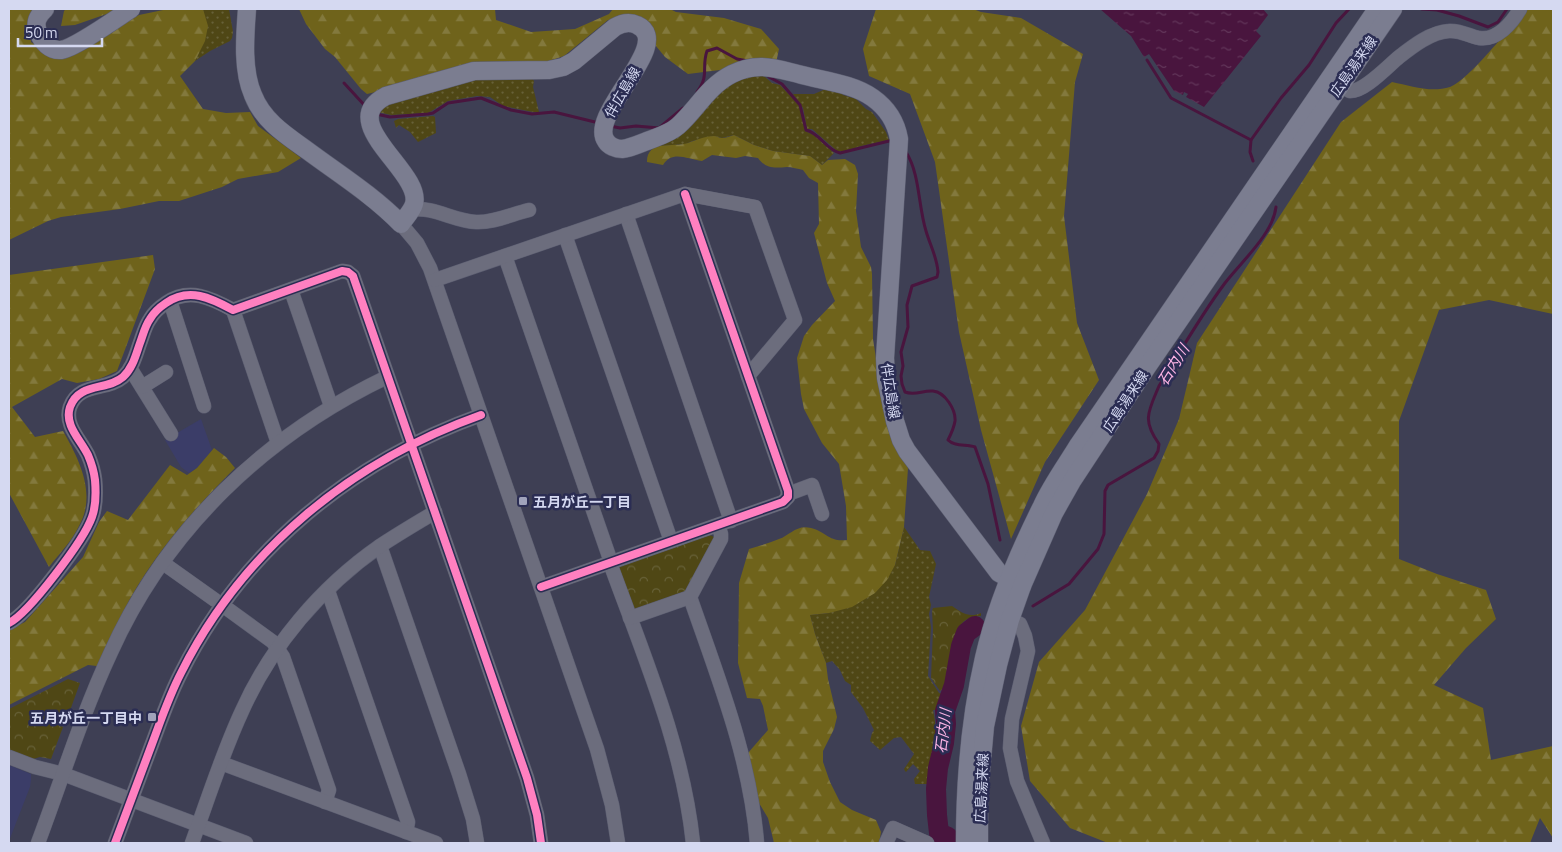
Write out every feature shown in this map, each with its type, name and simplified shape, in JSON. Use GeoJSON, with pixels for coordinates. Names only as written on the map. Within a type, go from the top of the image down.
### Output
{"type":"FeatureCollection","features":[{"type":"Feature","properties":{"kind":"main road"},"geometry":{"type":"LineString","coordinates":[[45,9],[36,23],[37,29],[41,39],[48,46],[60,50],[72,45],[131,9]]}},
{"type":"Feature","properties":{"kind":"main road"},"geometry":{"type":"LineString","coordinates":[[247,9],[246,49],[248,78],[253,97],[260,109],[284,133],[370,197],[406,217]]}},
{"type":"Feature","properties":{"kind":"main road","name":"広島湯来線"},"geometry":{"type":"LineString","coordinates":[[965,843],[965,794],[971,730],[984,658],[1004,617],[1015,583],[1072,482],[1334,82],[1377,9]]}},
{"type":"Feature","properties":{"kind":"main road","name":"広島湯来線"},"geometry":{"type":"LineString","coordinates":[[1334,82],[1393,9]]}},
{"type":"Feature","properties":{"kind":"main road","name":"伴広島線"},"geometry":{"type":"LineString","coordinates":[[406,217],[414,199],[412,188],[376,137],[372,128],[372,112],[379,100],[386,96],[474,72],[549,70],[563,67],[574,61],[615,27],[623,23],[634,24],[644,31],[647,40],[641,59],[603,125],[603,137],[609,145],[618,148],[632,147],[665,134],[678,126],[710,89],[724,79],[742,71],[761,67],[856,89],[868,95],[884,107],[896,126],[899,147],[885,358],[886,378],[895,421],[901,440],[914,463],[999,573],[1015,583]]}},
{"type":"Feature","properties":{"kind":"main road","name":"広島湯来線"},"geometry":{"type":"LineString","coordinates":[[979,843],[979,792],[985,726],[998,665],[1004,617]]}},
{"type":"Feature","properties":{"kind":"street"},"geometry":{"type":"LineString","coordinates":[[1334,82],[1353,92],[1424,40],[1442,32],[1454,31],[1479,38],[1491,36],[1511,23],[1520,9]]}},
{"type":"Feature","properties":{"kind":"street"},"geometry":{"type":"LineString","coordinates":[[435,280],[685,194],[755,207],[795,320],[748,376]]}},
{"type":"Feature","properties":{"kind":"street"},"geometry":{"type":"LineString","coordinates":[[540,587],[787,500],[788,494],[685,194]]}},
{"type":"Feature","properties":{"kind":"street"},"geometry":{"type":"LineString","coordinates":[[529,210],[474,222],[427,209],[406,217],[435,280],[597,749],[612,805],[618,843]]}},
{"type":"Feature","properties":{"kind":"street"},"geometry":{"type":"LineString","coordinates":[[626,214],[724,523],[721,539],[690,597],[630,618]]}},
{"type":"Feature","properties":{"kind":"street"},"geometry":{"type":"LineString","coordinates":[[565,235],[671,541]]}},
{"type":"Feature","properties":{"kind":"street"},"geometry":{"type":"LineString","coordinates":[[505,256],[673,742],[685,790],[693,843]]}},
{"type":"Feature","properties":{"kind":"street"},"geometry":{"type":"LineString","coordinates":[[233,310],[342,271],[351,274],[412,444],[527,778],[537,815],[541,843]]}},
{"type":"Feature","properties":{"kind":"street"},"geometry":{"type":"LineString","coordinates":[[291,290],[331,406]]}},
{"type":"Feature","properties":{"kind":"street"},"geometry":{"type":"LineString","coordinates":[[9,623],[22,614],[72,553],[92,518],[95,504],[95,480],[88,455],[70,424],[68,414],[73,401],[76,396],[84,391],[116,382],[123,377],[130,368],[149,320],[154,312],[170,300],[187,294],[195,295],[209,298],[233,310],[278,443]]}},
{"type":"Feature","properties":{"kind":"street"},"geometry":{"type":"LineString","coordinates":[[170,300],[204,406]]}},
{"type":"Feature","properties":{"kind":"street"},"geometry":{"type":"LineString","coordinates":[[130,368],[171,434]]}},
{"type":"Feature","properties":{"kind":"street"},"geometry":{"type":"LineString","coordinates":[[142,387],[166,372]]}},
{"type":"Feature","properties":{"kind":"street"},"geometry":{"type":"LineString","coordinates":[[38,843],[111,651],[143,591],[163,563],[197,519],[234,479],[278,443],[331,406],[387,377]]}},
{"type":"Feature","properties":{"kind":"street"},"geometry":{"type":"LineString","coordinates":[[115,843],[180,675],[206,629],[236,586],[271,546],[318,504],[363,471],[412,444],[481,416]]}},
{"type":"Feature","properties":{"kind":"street"},"geometry":{"type":"LineString","coordinates":[[788,494],[812,485],[822,514]]}},
{"type":"Feature","properties":{"kind":"street"},"geometry":{"type":"LineString","coordinates":[[192,843],[245,704],[278,647],[328,591],[353,567],[380,546],[435,512]]}},
{"type":"Feature","properties":{"kind":"street"},"geometry":{"type":"LineString","coordinates":[[380,546],[459,774],[473,819],[478,843]]}},
{"type":"Feature","properties":{"kind":"street"},"geometry":{"type":"LineString","coordinates":[[163,563],[215,600]]}},
{"type":"Feature","properties":{"kind":"street"},"geometry":{"type":"LineString","coordinates":[[328,591],[408,822],[406,832]]}},
{"type":"Feature","properties":{"kind":"street"},"geometry":{"type":"LineString","coordinates":[[690,597],[732,716],[748,780],[757,843]]}},
{"type":"Feature","properties":{"kind":"street"},"geometry":{"type":"LineString","coordinates":[[229,610],[278,647],[329,790],[325,802]]}},
{"type":"Feature","properties":{"kind":"street"},"geometry":{"type":"LineString","coordinates":[[1004,617],[1020,624],[1028,651],[1012,718],[1010,748],[1017,781],[1043,843]]}},
{"type":"Feature","properties":{"kind":"street"},"geometry":{"type":"LineString","coordinates":[[9,757],[34,767],[63,774],[246,843]]}},
{"type":"Feature","properties":{"kind":"street"},"geometry":{"type":"LineString","coordinates":[[221,763],[436,843]]}},
{"type":"Feature","properties":{"kind":"street"},"geometry":{"type":"LineString","coordinates":[[886,843],[892,828],[927,843]]}},
{"type":"Feature","properties":{"kind":"shaded area"},"geometry":{"type":"Polygon","coordinates":[[[201,419],[212,450],[197,468],[189,473],[181,467],[165,440],[201,419]]]}},
{"type":"Feature","properties":{"kind":"shaded area"},"geometry":{"type":"Polygon","coordinates":[[[9,765],[31,774],[31,780],[9,841],[9,765]]]}},
{"type":"Feature","properties":{"kind":"green space"},"geometry":{"type":"Polygon","coordinates":[[[9,9],[37,9],[29,17],[31,42],[54,58],[139,15],[168,9],[203,9],[208,26],[205,41],[195,61],[180,76],[203,109],[226,113],[250,112],[258,126],[301,158],[278,172],[238,179],[222,187],[179,201],[159,201],[120,209],[61,217],[48,221],[9,240],[9,9]]]}},
{"type":"Feature","properties":{"kind":"green space"},"geometry":{"type":"Polygon","coordinates":[[[66,9],[121,9],[75,25],[61,26],[66,9]]]}},
{"type":"Feature","properties":{"kind":"green space"},"geometry":{"type":"Polygon","coordinates":[[[203,9],[229,9],[233,32],[230,41],[195,61],[202,35],[203,9]]]}},
{"type":"Feature","properties":{"kind":"green space"},"geometry":{"type":"Polygon","coordinates":[[[299,9],[495,9],[496,20],[531,32],[575,29],[609,14],[613,9],[670,9],[676,12],[724,18],[761,29],[779,49],[776,63],[688,74],[665,57],[633,18],[608,20],[564,56],[534,66],[422,81],[367,94],[335,57],[325,49],[306,24],[299,9]]]}},
{"type":"Feature","properties":{"kind":"green space"},"geometry":{"type":"Polygon","coordinates":[[[876,9],[973,9],[1021,18],[1083,54],[1075,82],[1064,216],[1077,323],[1099,380],[1045,462],[1011,539],[981,430],[959,332],[935,162],[910,94],[869,76],[863,49],[876,9]]]}},
{"type":"Feature","properties":{"kind":"green space"},"geometry":{"type":"Polygon","coordinates":[[[1526,9],[1553,9],[1553,314],[1489,300],[1439,310],[1399,421],[1399,559],[1486,590],[1496,619],[1466,648],[1434,685],[1483,708],[1491,760],[1553,746],[1553,838],[1540,818],[1530,843],[1108,843],[1070,828],[1030,781],[1021,726],[1039,662],[1085,610],[1147,494],[1179,419],[1197,343],[1341,122],[1392,82],[1436,89],[1443,89],[1458,83],[1468,75],[1526,9]]]}},
{"type":"Feature","properties":{"kind":"green space"},"geometry":{"type":"Polygon","coordinates":[[[758,71],[772,83],[780,85],[799,105],[805,131],[814,135],[834,153],[822,165],[810,156],[773,151],[754,145],[734,135],[722,138],[714,136],[686,144],[660,146],[651,149],[643,147],[715,91],[758,71]]]}},
{"type":"Feature","properties":{"kind":"green space"},"geometry":{"type":"Polygon","coordinates":[[[469,76],[530,76],[534,81],[533,87],[539,112],[503,106],[490,97],[477,96],[448,101],[428,113],[391,115],[378,112],[379,106],[469,76]]]}},
{"type":"Feature","properties":{"kind":"green space"},"geometry":{"type":"Polygon","coordinates":[[[828,88],[840,91],[843,95],[856,99],[872,112],[886,132],[889,140],[845,151],[837,151],[812,129],[807,129],[803,108],[793,94],[814,94],[828,88]]]}},
{"type":"Feature","properties":{"kind":"green space"},"geometry":{"type":"Polygon","coordinates":[[[435,117],[436,133],[418,142],[410,132],[399,125],[396,128],[394,121],[398,119],[435,117]]]}},
{"type":"Feature","properties":{"kind":"green space"},"geometry":{"type":"Polygon","coordinates":[[[734,135],[754,145],[773,151],[810,156],[822,165],[828,160],[845,159],[855,165],[858,174],[856,211],[861,247],[871,267],[872,274],[873,339],[881,391],[894,440],[908,468],[904,527],[895,565],[887,580],[875,593],[852,607],[829,613],[810,615],[826,663],[837,717],[834,729],[823,751],[823,762],[840,802],[852,810],[876,820],[881,832],[879,843],[774,843],[768,818],[759,803],[748,753],[768,730],[760,699],[747,698],[738,663],[739,583],[749,549],[779,539],[802,527],[811,528],[836,540],[847,540],[846,506],[839,464],[822,443],[804,409],[797,358],[804,336],[835,301],[827,283],[814,233],[819,224],[818,183],[809,178],[803,170],[789,167],[771,167],[764,164],[758,158],[745,156],[736,158],[712,155],[702,161],[675,157],[667,160],[663,165],[647,162],[651,150],[656,147],[688,143],[707,137],[724,138],[734,135]]]}},
{"type":"Feature","properties":{"kind":"green space"},"geometry":{"type":"Polygon","coordinates":[[[153,255],[155,269],[117,371],[99,379],[77,383],[62,379],[12,407],[35,437],[63,431],[75,453],[84,477],[86,502],[84,514],[73,537],[49,567],[9,493],[9,275],[153,255]]]}},
{"type":"Feature","properties":{"kind":"green space"},"geometry":{"type":"Polygon","coordinates":[[[214,448],[226,457],[235,468],[213,490],[154,561],[123,612],[97,666],[88,665],[9,705],[9,630],[25,622],[83,557],[99,522],[107,511],[128,520],[170,465],[187,475],[197,468],[214,448]]]}},
{"type":"Feature","properties":{"kind":"green space"},"geometry":{"type":"Polygon","coordinates":[[[904,527],[920,550],[930,551],[936,564],[929,597],[931,627],[928,676],[939,693],[943,694],[938,710],[933,710],[935,738],[927,784],[915,784],[914,779],[920,771],[913,764],[905,771],[904,769],[914,754],[901,737],[894,738],[880,750],[870,741],[874,730],[863,708],[851,692],[851,685],[845,681],[840,670],[832,661],[826,663],[810,615],[829,613],[895,565],[904,527]]]}},
{"type":"Feature","properties":{"kind":"green space"},"geometry":{"type":"Polygon","coordinates":[[[710,535],[714,537],[714,540],[687,591],[635,610],[630,609],[618,565],[710,535]]]}},
{"type":"Feature","properties":{"kind":"green space"},"geometry":{"type":"Polygon","coordinates":[[[952,606],[966,614],[981,613],[981,616],[968,619],[960,625],[956,636],[951,673],[947,683],[940,691],[931,678],[932,611],[933,608],[952,606]]]}},
{"type":"Feature","properties":{"kind":"green space"},"geometry":{"type":"Polygon","coordinates":[[[68,679],[80,683],[68,716],[65,715],[60,726],[63,727],[51,759],[40,757],[33,759],[9,750],[9,709],[68,679]]]}},
{"type":"Feature","properties":{"kind":"water"},"geometry":{"type":"Polygon","coordinates":[[[1100,9],[1263,9],[1268,15],[1256,31],[1261,36],[1204,107],[1186,97],[1188,94],[1184,92],[1183,95],[1174,91],[1149,54],[1144,57],[1131,36],[1100,9]]]}},
{"type":"Feature","properties":{"kind":"waterway","name":"石内川"},"geometry":{"type":"LineString","coordinates":[[1253,161],[1250,152],[1251,140],[1281,98],[1309,65],[1336,23],[1349,9]]}},
{"type":"Feature","properties":{"kind":"waterway","name":"石内川"},"geometry":{"type":"LineString","coordinates":[[1422,9],[1437,10],[1488,27],[1498,22],[1507,9]]}},
{"type":"Feature","properties":{"kind":"waterway"},"geometry":{"type":"LineString","coordinates":[[697,92],[703,81],[707,51],[717,48],[737,59],[748,61]]}},
{"type":"Feature","properties":{"kind":"waterway"},"geometry":{"type":"LineString","coordinates":[[1147,60],[1171,98],[1251,140]]}},
{"type":"Feature","properties":{"kind":"waterway"},"geometry":{"type":"LineString","coordinates":[[769,77],[782,84],[800,105],[806,130],[815,134],[831,149],[840,153],[889,141],[892,142]]}},
{"type":"Feature","properties":{"kind":"waterway"},"geometry":{"type":"LineString","coordinates":[[344,83],[367,108]]}},
{"type":"Feature","properties":{"kind":"waterway"},"geometry":{"type":"LineString","coordinates":[[376,114],[390,117],[428,114],[433,113],[448,103],[481,98],[511,110],[532,114],[554,112],[599,123]]}},
{"type":"Feature","properties":{"kind":"waterway"},"geometry":{"type":"LineString","coordinates":[[610,126],[620,128],[636,126],[659,128],[683,108]]}},
{"type":"Feature","properties":{"kind":"waterway"},"geometry":{"type":"LineString","coordinates":[[906,152],[914,170],[923,221],[935,256],[938,272],[937,277],[912,286],[907,305],[908,327],[901,352],[903,366],[902,384],[905,392],[933,391],[942,395],[949,402],[954,412],[955,421],[948,440],[957,444],[975,447],[988,484],[1000,540]]}},
{"type":"Feature","properties":{"kind":"waterway","name":"石内川"},"geometry":{"type":"LineString","coordinates":[[1033,606],[1069,584],[1098,549],[1104,534],[1105,491],[1108,485],[1154,458],[1159,444],[1150,428],[1148,416],[1159,386],[1216,295],[1263,237],[1274,217],[1276,207]]}},
{"type":"Feature","properties":{"kind":"waterway","name":"石内川"},"geometry":{"type":"LineString","coordinates":[[948,837],[939,833],[936,789],[938,768],[944,743],[945,711],[954,685],[961,646],[966,633],[975,626]]}},
{"type":"Feature","properties":{"kind":"cycle path"},"geometry":{"type":"LineString","coordinates":[[541,587],[783,502],[788,497],[788,491],[685,194]]}},
{"type":"Feature","properties":{"kind":"cycle path"},"geometry":{"type":"LineString","coordinates":[[9,623],[18,617],[55,575],[87,528],[92,517],[96,494],[94,474],[88,455],[71,426],[69,420],[70,407],[74,399],[87,390],[109,384],[123,377],[134,361],[147,325],[155,312],[175,298],[192,295],[208,298],[233,310],[342,271],[348,272],[353,276],[527,778],[537,815],[541,843]]}},
{"type":"Feature","properties":{"kind":"cycle path"},"geometry":{"type":"LineString","coordinates":[[115,843],[165,708],[181,673],[206,628],[236,587],[269,549],[306,515],[346,484],[388,457],[434,434],[481,415]]}},
{"type":"Feature","properties":{"kind":"place","name":"五月が丘一丁目"},"geometry":{"type":"Point","coordinates":[523,501]}},
{"type":"Feature","properties":{"kind":"place","name":"五月が丘一丁目中"},"geometry":{"type":"Point","coordinates":[152,717]}}]}
